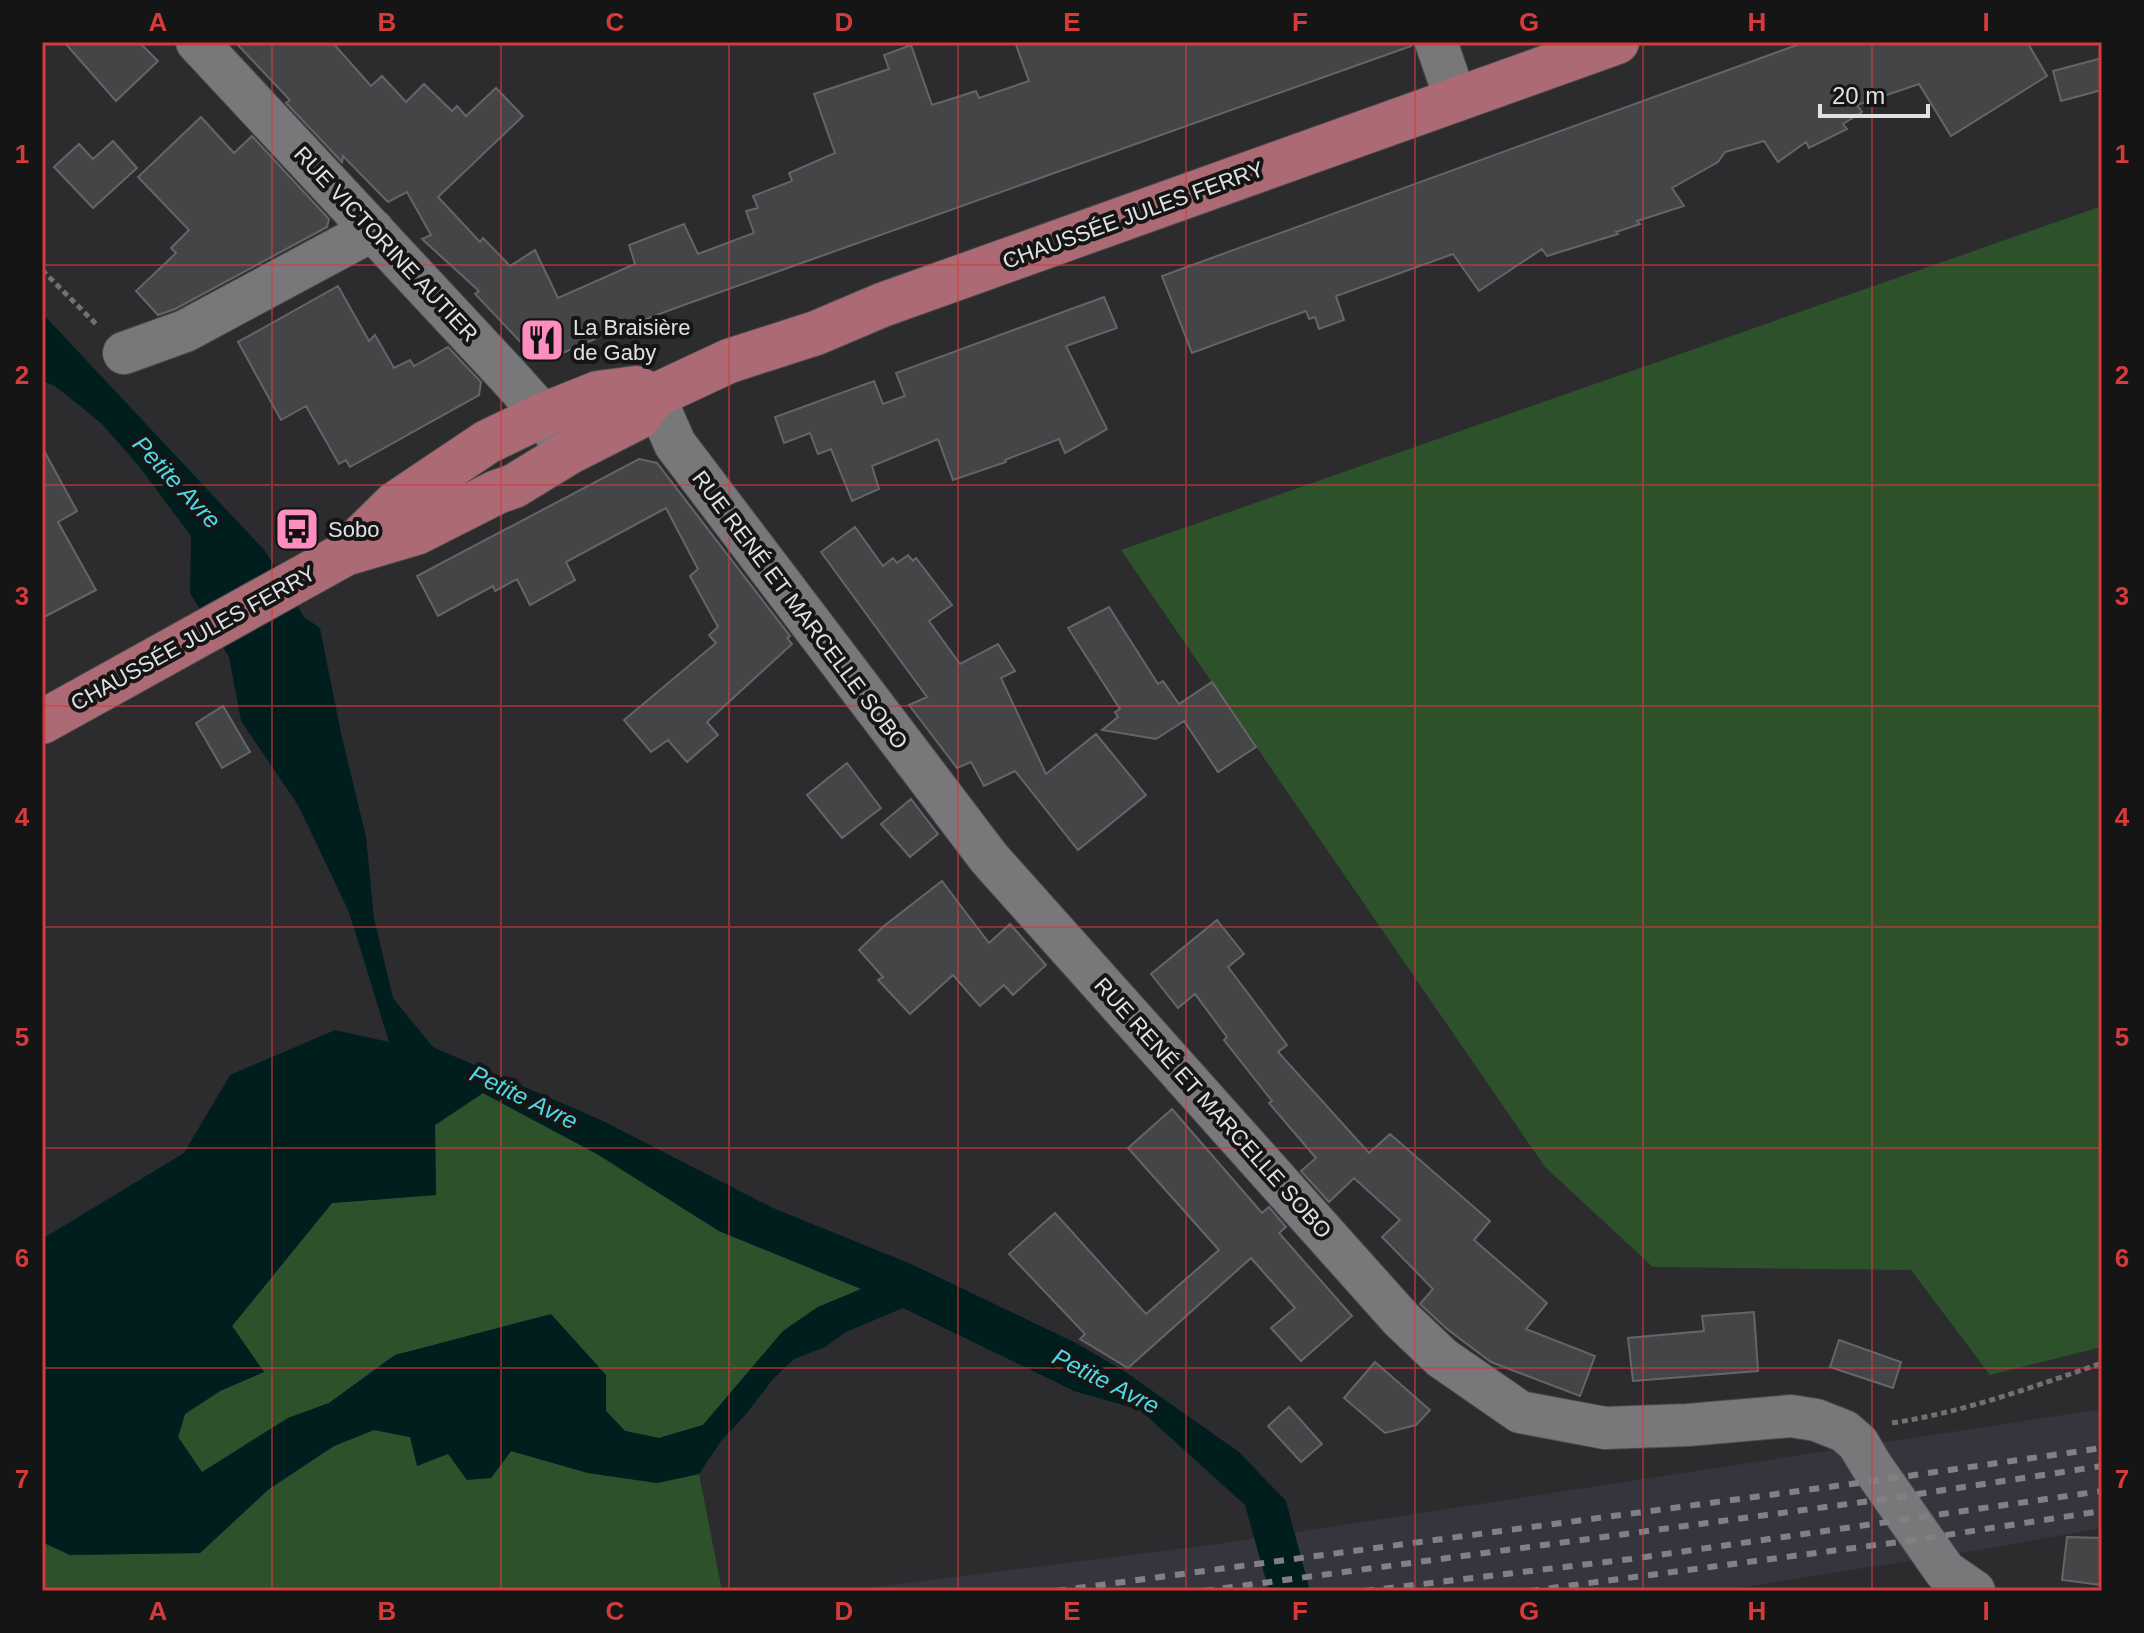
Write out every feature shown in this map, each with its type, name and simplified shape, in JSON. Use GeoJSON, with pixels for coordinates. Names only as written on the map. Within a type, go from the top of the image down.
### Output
{"type":"FeatureCollection","features":[{"type":"Feature","properties":{"kind":"main road","name":"CHAUSSÉE JULES FERRY"},"geometry":{"type":"LineString","coordinates":[[42,722],[345,554],[416,533],[514,486],[568,453],[639,417],[654,396],[729,361],[816,333],[882,305],[1617,42]]}},
{"type":"Feature","properties":{"kind":"main road","name":"CHAUSSÉE JULES FERRY"},"geometry":{"type":"LineString","coordinates":[[345,554],[396,503],[487,442],[598,393],[636,388],[654,396]]}},
{"type":"Feature","properties":{"kind":"street","name":"RUE VICTORINE AUTIER"},"geometry":{"type":"LineString","coordinates":[[197,42],[543,415],[568,453]]}},
{"type":"Feature","properties":{"kind":"street"},"geometry":{"type":"LineString","coordinates":[[1436,42],[1456,100]]}},
{"type":"Feature","properties":{"kind":"street"},"geometry":{"type":"LineString","coordinates":[[124,353],[185,331],[373,230]]}},
{"type":"Feature","properties":{"kind":"street","name":"RUE RENÉ ET MARCELLE SOBO"},"geometry":{"type":"LineString","coordinates":[[654,396],[675,444],[989,858],[1401,1319],[1442,1358],[1520,1412],[1605,1428],[1791,1416],[1816,1420],[1844,1431]]}},
{"type":"Feature","properties":{"kind":"street"},"geometry":{"type":"LineString","coordinates":[[1844,1431],[1858,1443],[1943,1576]]}},
{"type":"Feature","properties":{"kind":"path"},"geometry":{"type":"LineString","coordinates":[[42,270],[124,353]]}},
{"type":"Feature","properties":{"kind":"path"},"geometry":{"type":"LineString","coordinates":[[1844,1431],[1920,1419],[1988,1402],[2102,1363]]}},
{"type":"Feature","properties":{"kind":"shaded area"},"geometry":{"type":"Polygon","coordinates":[[[2102,1409],[2102,1528],[1718,1591],[842,1591],[1225,1543],[2102,1409]]]}},
{"type":"Feature","properties":{"kind":"green space"},"geometry":{"type":"Polygon","coordinates":[[[2102,206],[2102,1347],[1990,1375],[1911,1270],[1653,1267],[1545,1167],[1121,550],[2102,206]]]}},
{"type":"Feature","properties":{"kind":"green space"},"geometry":{"type":"Polygon","coordinates":[[[483,1093],[597,1154],[719,1231],[862,1289],[818,1307],[783,1331],[703,1425],[659,1438],[625,1431],[606,1411],[606,1375],[464,1338],[395,1355],[329,1403],[288,1418],[202,1473],[178,1437],[185,1414],[220,1391],[264,1372],[232,1326],[332,1203],[436,1195],[435,1125],[483,1093]]]}},
{"type":"Feature","properties":{"kind":"green space"},"geometry":{"type":"Polygon","coordinates":[[[374,1430],[410,1437],[491,1478],[511,1451],[588,1473],[657,1483],[699,1474],[722,1591],[42,1591],[42,1542],[70,1555],[200,1553],[269,1489],[334,1446],[374,1430]]]}},
{"type":"Feature","properties":{"kind":"water","name":"Petite Avre"},"geometry":{"type":"Polygon","coordinates":[[[42,313],[266,552],[304,617],[320,628],[366,837],[374,918],[393,998],[433,1047],[603,1121],[773,1208],[911,1264],[1076,1343],[1124,1371],[1239,1452],[1286,1501],[1310,1591],[1269,1591],[1245,1505],[1140,1410],[1074,1391],[903,1308],[846,1332],[825,1347],[794,1359],[721,1441],[699,1474],[657,1483],[588,1473],[511,1451],[491,1478],[467,1480],[448,1454],[417,1466],[410,1437],[374,1430],[334,1446],[269,1489],[200,1553],[70,1555],[42,1542],[42,1239],[184,1153],[230,1075],[335,1030],[389,1042],[349,912],[298,805],[241,721],[229,657],[190,593],[191,536],[138,465],[101,423],[55,386],[42,381],[42,313]],[[483,1093],[435,1125],[436,1195],[332,1203],[232,1326],[264,1372],[220,1391],[185,1414],[178,1437],[202,1472],[288,1418],[329,1403],[395,1355],[551,1314],[606,1375],[606,1411],[625,1431],[659,1438],[703,1425],[783,1331],[818,1307],[861,1289],[719,1231],[597,1154],[483,1093]]]}},
{"type":"Feature","properties":{"kind":"building"},"geometry":{"type":"Polygon","coordinates":[[[64,42],[139,42],[158,61],[116,101],[64,42]]]}},
{"type":"Feature","properties":{"kind":"building"},"geometry":{"type":"Polygon","coordinates":[[[235,42],[332,42],[371,86],[382,76],[406,102],[424,84],[452,111],[457,106],[466,116],[496,88],[523,116],[438,197],[480,242],[483,238],[510,266],[535,250],[558,298],[635,264],[629,245],[684,224],[698,254],[754,233],[746,211],[758,208],[753,196],[792,181],[789,173],[835,153],[814,94],[889,69],[884,55],[911,45],[932,105],[976,91],[979,98],[1029,81],[1015,42],[1410,42],[1411,46],[681,306],[549,359],[532,354],[475,294],[479,291],[422,239],[431,235],[407,192],[388,202],[343,156],[342,162],[286,103],[290,100],[235,42]]]}},
{"type":"Feature","properties":{"kind":"building"},"geometry":{"type":"Polygon","coordinates":[[[1805,42],[2027,42],[2047,76],[1951,136],[1919,84],[1857,105],[1862,112],[1843,124],[1847,129],[1809,148],[1806,142],[1778,162],[1764,141],[1725,152],[1718,162],[1672,188],[1684,206],[1637,221],[1640,224],[1616,232],[1618,234],[1547,256],[1542,249],[1479,291],[1453,254],[1336,296],[1344,320],[1319,329],[1315,317],[1309,319],[1306,311],[1192,353],[1162,276],[1805,42]]]}},
{"type":"Feature","properties":{"kind":"building"},"geometry":{"type":"Polygon","coordinates":[[[2102,58],[2102,90],[2061,101],[2053,71],[2102,58]]]}},
{"type":"Feature","properties":{"kind":"building"},"geometry":{"type":"Polygon","coordinates":[[[201,117],[234,153],[252,136],[329,219],[327,227],[175,309],[158,315],[136,291],[176,253],[171,248],[189,230],[138,177],[201,117]]]}},
{"type":"Feature","properties":{"kind":"building"},"geometry":{"type":"Polygon","coordinates":[[[113,141],[137,168],[93,208],[54,167],[79,144],[93,159],[113,141]]]}},
{"type":"Feature","properties":{"kind":"building"},"geometry":{"type":"Polygon","coordinates":[[[338,286],[369,341],[375,335],[394,368],[410,360],[414,366],[448,347],[481,382],[479,395],[350,467],[346,460],[339,464],[306,406],[281,420],[238,342],[338,286]]]}},
{"type":"Feature","properties":{"kind":"building"},"geometry":{"type":"Polygon","coordinates":[[[1104,297],[1117,328],[1066,346],[1107,429],[1065,453],[1059,439],[953,480],[938,439],[872,466],[879,489],[852,501],[831,449],[818,454],[810,433],[784,443],[775,417],[874,381],[883,404],[905,396],[896,373],[1104,297]]]}},
{"type":"Feature","properties":{"kind":"building"},"geometry":{"type":"Polygon","coordinates":[[[42,447],[77,511],[58,522],[96,590],[42,618],[42,447]]]}},
{"type":"Feature","properties":{"kind":"building"},"geometry":{"type":"Polygon","coordinates":[[[639,459],[657,463],[790,636],[787,638],[792,644],[707,722],[718,735],[687,762],[668,740],[651,752],[624,720],[716,643],[709,635],[718,627],[690,576],[698,569],[666,508],[566,562],[575,580],[530,605],[517,579],[495,591],[493,586],[438,616],[417,576],[639,459]]]}},
{"type":"Feature","properties":{"kind":"building"},"geometry":{"type":"Polygon","coordinates":[[[855,527],[883,566],[893,558],[897,563],[908,555],[913,561],[916,558],[952,605],[929,621],[960,664],[998,644],[1015,671],[1001,678],[1046,774],[1096,734],[1146,795],[1078,850],[1015,771],[984,786],[971,762],[957,768],[909,705],[927,697],[821,552],[855,527]]]}},
{"type":"Feature","properties":{"kind":"building"},"geometry":{"type":"Polygon","coordinates":[[[1109,607],[1158,684],[1163,681],[1179,704],[1212,682],[1256,747],[1218,772],[1184,721],[1156,739],[1102,730],[1118,717],[1115,712],[1120,709],[1068,628],[1109,607]]]}},
{"type":"Feature","properties":{"kind":"building"},"geometry":{"type":"Polygon","coordinates":[[[223,706],[250,752],[222,768],[196,723],[223,706]]]}},
{"type":"Feature","properties":{"kind":"building"},"geometry":{"type":"Polygon","coordinates":[[[847,763],[881,808],[842,838],[807,795],[847,763]]]}},
{"type":"Feature","properties":{"kind":"building"},"geometry":{"type":"Polygon","coordinates":[[[911,799],[938,834],[910,857],[881,824],[911,799]]]}},
{"type":"Feature","properties":{"kind":"building"},"geometry":{"type":"Polygon","coordinates":[[[942,881],[989,943],[1010,924],[1046,965],[1013,995],[1004,985],[980,1006],[953,975],[910,1014],[878,980],[883,977],[859,950],[884,926],[942,881]]]}},
{"type":"Feature","properties":{"kind":"building"},"geometry":{"type":"Polygon","coordinates":[[[1217,920],[1244,954],[1228,967],[1287,1045],[1278,1052],[1369,1153],[1390,1134],[1490,1221],[1474,1240],[1547,1303],[1526,1329],[1595,1356],[1580,1396],[1491,1362],[1447,1329],[1420,1304],[1433,1289],[1382,1237],[1400,1220],[1354,1178],[1329,1202],[1301,1171],[1316,1158],[1269,1103],[1272,1101],[1224,1040],[1227,1037],[1195,994],[1178,1008],[1151,974],[1217,920]]]}},
{"type":"Feature","properties":{"kind":"building"},"geometry":{"type":"Polygon","coordinates":[[[1172,1109],[1262,1213],[1269,1207],[1286,1227],[1279,1233],[1352,1316],[1301,1361],[1271,1328],[1295,1308],[1251,1258],[1128,1368],[1080,1339],[1085,1334],[1009,1254],[1055,1213],[1146,1314],[1219,1250],[1128,1148],[1172,1109]]]}},
{"type":"Feature","properties":{"kind":"building"},"geometry":{"type":"Polygon","coordinates":[[[1754,1312],[1758,1371],[1633,1381],[1628,1338],[1704,1331],[1702,1316],[1754,1312]]]}},
{"type":"Feature","properties":{"kind":"building"},"geometry":{"type":"Polygon","coordinates":[[[1839,1340],[1901,1362],[1893,1388],[1830,1367],[1839,1340]]]}},
{"type":"Feature","properties":{"kind":"building"},"geometry":{"type":"Polygon","coordinates":[[[1375,1362],[1430,1410],[1416,1425],[1385,1433],[1344,1398],[1375,1362]]]}},
{"type":"Feature","properties":{"kind":"building"},"geometry":{"type":"Polygon","coordinates":[[[1289,1407],[1322,1444],[1301,1462],[1268,1426],[1289,1407]]]}},
{"type":"Feature","properties":{"kind":"building"},"geometry":{"type":"Polygon","coordinates":[[[2067,1537],[2102,1538],[2102,1585],[2062,1580],[2067,1537]]]}},
{"type":"Feature","properties":{"kind":"railway"},"geometry":{"type":"LineString","coordinates":[[1056,1591],[2102,1448]]}},
{"type":"Feature","properties":{"kind":"railway"},"geometry":{"type":"LineString","coordinates":[[1203,1591],[1885,1499],[2102,1466]]}},
{"type":"Feature","properties":{"kind":"railway"},"geometry":{"type":"LineString","coordinates":[[1364,1591],[1631,1559],[2102,1491]]}},
{"type":"Feature","properties":{"kind":"railway"},"geometry":{"type":"LineString","coordinates":[[1529,1591],[1914,1540],[2102,1511]]}},
{"type":"Feature","properties":{"kind":"place","name":"La Braisière de Gaby"},"geometry":{"type":"Point","coordinates":[542,340]}},
{"type":"Feature","properties":{"kind":"place","name":"Sobo"},"geometry":{"type":"Point","coordinates":[297,529]}}]}
